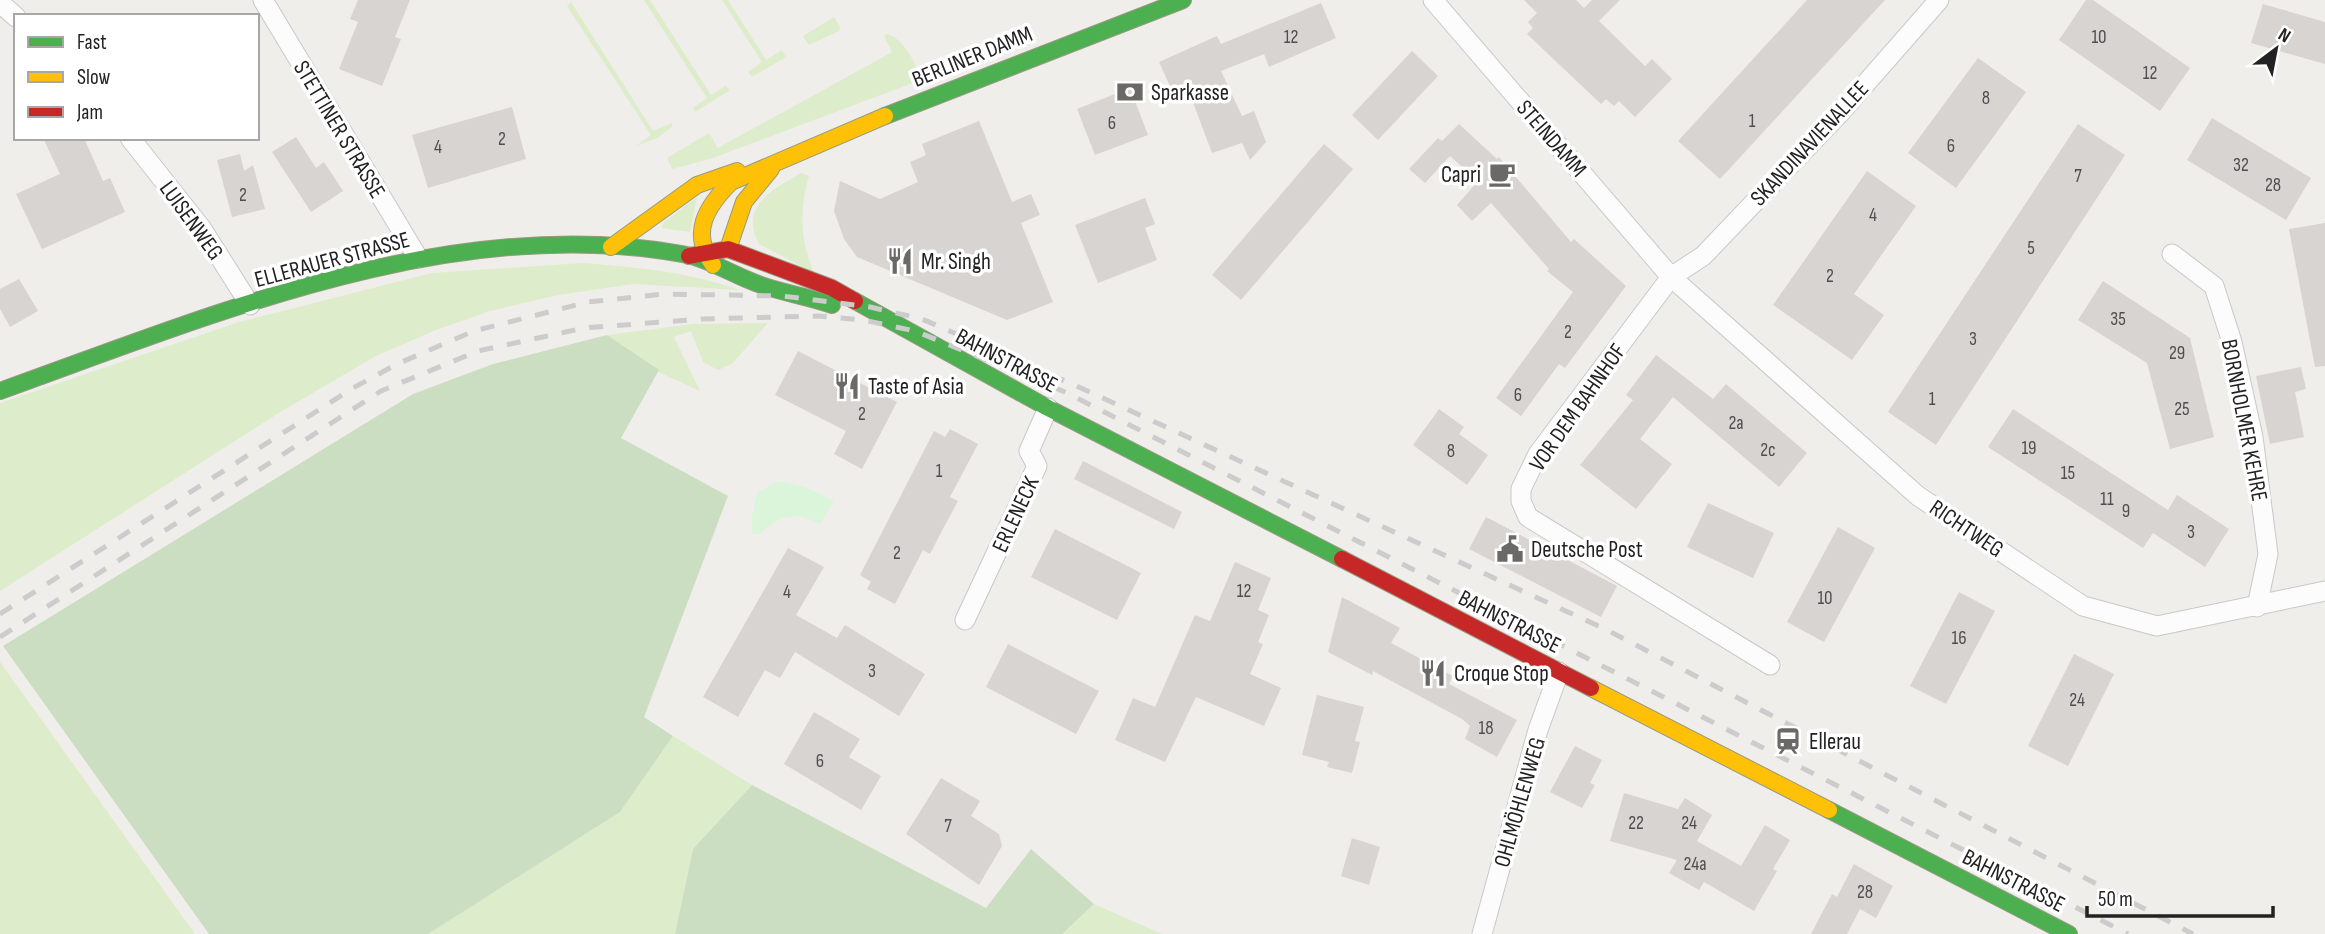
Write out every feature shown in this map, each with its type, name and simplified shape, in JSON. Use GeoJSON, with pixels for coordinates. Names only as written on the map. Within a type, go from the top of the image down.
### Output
{"type":"FeatureCollection","features":[{"type":"Feature","properties":{"kind":"main road","name":"BERLINER DAMM"},"geometry":{"type":"LineString","coordinates":[[702,259],[699,238],[702,221],[717,195],[731,182],[947,89],[1183,0]]}},
{"type":"Feature","properties":{"kind":"main road","name":"BERLINER DAMM"},"geometry":{"type":"LineString","coordinates":[[728,249],[744,202],[779,160]]}},
{"type":"Feature","properties":{"kind":"main road"},"geometry":{"type":"LineString","coordinates":[[611,247],[697,185],[779,160]]}},
{"type":"Feature","properties":{"kind":"main road","name":"ELLERAUER STRASSE"},"geometry":{"type":"LineString","coordinates":[[0,391],[353,272],[418,258],[498,249],[611,247],[702,259]]}},
{"type":"Feature","properties":{"kind":"main road"},"geometry":{"type":"LineString","coordinates":[[702,259],[728,249]]}},
{"type":"Feature","properties":{"kind":"main road","name":"BAHNSTRASSE"},"geometry":{"type":"LineString","coordinates":[[728,249],[832,288],[870,307],[931,345],[1048,408],[2069,934]]}},
{"type":"Feature","properties":{"kind":"main road","name":"BAHNSTRASSE"},"geometry":{"type":"LineString","coordinates":[[702,259],[761,285],[845,309],[905,337],[931,345]]}},
{"type":"Feature","properties":{"kind":"street","name":"STETTINER STRASSE"},"geometry":{"type":"LineString","coordinates":[[263,0],[418,258]]}},
{"type":"Feature","properties":{"kind":"street","name":"STEINDAMM"},"geometry":{"type":"LineString","coordinates":[[1433,0],[1671,277]]}},
{"type":"Feature","properties":{"kind":"street","name":"SKANDINAVIENALLEE"},"geometry":{"type":"LineString","coordinates":[[1671,277],[1703,256],[1839,114],[1939,0]]}},
{"type":"Feature","properties":{"kind":"street"},"geometry":{"type":"LineString","coordinates":[[0,3],[14,15]]}},
{"type":"Feature","properties":{"kind":"street","name":"LUISENWEG"},"geometry":{"type":"LineString","coordinates":[[132,140],[202,229],[250,305]]}},
{"type":"Feature","properties":{"kind":"street","name":"BORNHOLMER KEHRE"},"geometry":{"type":"LineString","coordinates":[[2172,254],[2214,286],[2232,342],[2253,437],[2268,554],[2257,607]]}},
{"type":"Feature","properties":{"kind":"street","name":"RICHTWEG"},"geometry":{"type":"LineString","coordinates":[[1671,277],[1918,496],[2083,606],[2157,626],[2325,591]]}},
{"type":"Feature","properties":{"kind":"street","name":"VOR DEM BAHNHOF"},"geometry":{"type":"LineString","coordinates":[[1671,277],[1538,454],[1521,489],[1521,501],[1528,517],[1770,665]]}},
{"type":"Feature","properties":{"kind":"street","name":"ERLENECK"},"geometry":{"type":"LineString","coordinates":[[965,620],[1037,466],[1029,451],[1048,408]]}},
{"type":"Feature","properties":{"kind":"street","name":"OHLMÖHLENWEG"},"geometry":{"type":"LineString","coordinates":[[1482,934],[1538,730],[1559,672]]}},
{"type":"Feature","properties":{"kind":"green space"},"geometry":{"type":"Polygon","coordinates":[[[644,0],[650,0],[711,95],[725,86],[730,90],[695,112],[693,108],[707,98],[644,0]]]}},
{"type":"Feature","properties":{"kind":"green space"},"geometry":{"type":"Polygon","coordinates":[[[722,0],[728,0],[766,60],[782,50],[786,57],[752,77],[748,72],[762,62],[722,0]]]}},
{"type":"Feature","properties":{"kind":"green space"},"geometry":{"type":"Polygon","coordinates":[[[571,2],[653,131],[672,123],[672,127],[657,138],[636,146],[651,135],[567,6],[571,2]]]}},
{"type":"Feature","properties":{"kind":"green space"},"geometry":{"type":"Polygon","coordinates":[[[834,17],[840,27],[839,31],[809,45],[803,36],[834,17]]]}},
{"type":"Feature","properties":{"kind":"green space"},"geometry":{"type":"Polygon","coordinates":[[[887,34],[899,41],[909,53],[917,68],[918,81],[710,159],[672,169],[667,158],[709,133],[718,148],[892,52],[884,36],[887,34]]]}},
{"type":"Feature","properties":{"kind":"green space"},"geometry":{"type":"Polygon","coordinates":[[[801,173],[809,176],[802,213],[806,249],[814,273],[759,244],[754,231],[753,219],[762,201],[779,186],[801,173]]]}},
{"type":"Feature","properties":{"kind":"green space"},"geometry":{"type":"Polygon","coordinates":[[[697,197],[690,232],[662,228],[663,223],[697,197]]]}},
{"type":"Feature","properties":{"kind":"green space"},"geometry":{"type":"Polygon","coordinates":[[[582,263],[662,271],[740,290],[633,284],[558,295],[490,311],[436,330],[376,356],[282,411],[0,591],[0,403],[239,322],[432,273],[582,263]]]}},
{"type":"Feature","properties":{"kind":"green space"},"geometry":{"type":"Polygon","coordinates":[[[768,323],[732,364],[718,370],[703,362],[691,331],[674,337],[700,391],[658,372],[607,335],[693,324],[768,323]]]}},
{"type":"Feature","properties":{"kind":"green space"},"geometry":{"type":"Polygon","coordinates":[[[607,335],[659,370],[621,438],[728,496],[644,717],[673,736],[620,812],[428,934],[209,934],[3,646],[413,394],[493,364],[607,335]]]}},
{"type":"Feature","properties":{"kind":"green space"},"geometry":{"type":"Polygon","coordinates":[[[778,481],[805,487],[834,501],[820,524],[794,516],[780,519],[758,535],[752,533],[752,516],[757,493],[778,481]]]}},
{"type":"Feature","properties":{"kind":"green space"},"geometry":{"type":"Polygon","coordinates":[[[0,662],[195,934],[0,934],[0,662]]]}},
{"type":"Feature","properties":{"kind":"green space"},"geometry":{"type":"Polygon","coordinates":[[[673,736],[752,785],[693,849],[675,934],[428,934],[620,812],[673,736]]]}},
{"type":"Feature","properties":{"kind":"green space"},"geometry":{"type":"Polygon","coordinates":[[[752,785],[986,908],[1031,849],[1094,904],[1062,934],[675,934],[693,849],[752,785]]]}},
{"type":"Feature","properties":{"kind":"green space"},"geometry":{"type":"Polygon","coordinates":[[[1094,904],[1162,934],[1062,934],[1094,904]]]}},
{"type":"Feature","properties":{"kind":"building"},"geometry":{"type":"Polygon","coordinates":[[[358,0],[410,0],[395,37],[401,39],[382,86],[339,69],[358,22],[350,19],[358,0]]]}},
{"type":"Feature","properties":{"kind":"building"},"geometry":{"type":"Polygon","coordinates":[[[1524,0],[1576,0],[1584,8],[1592,0],[1620,0],[1599,21],[1645,66],[1652,59],[1672,79],[1635,117],[1619,101],[1614,106],[1606,99],[1601,104],[1527,34],[1533,28],[1528,22],[1537,13],[1524,0]]]}},
{"type":"Feature","properties":{"kind":"building"},"geometry":{"type":"Polygon","coordinates":[[[1807,0],[1885,0],[1720,179],[1678,141],[1807,0]]]}},
{"type":"Feature","properties":{"kind":"building"},"geometry":{"type":"Polygon","coordinates":[[[2086,0],[2093,0],[2190,68],[2160,111],[2059,40],[2086,0]]]}},
{"type":"Feature","properties":{"kind":"building"},"geometry":{"type":"Polygon","coordinates":[[[1321,3],[1336,38],[1269,67],[1264,54],[1221,71],[1242,116],[1254,111],[1266,142],[1250,160],[1242,143],[1212,153],[1188,89],[1174,95],[1159,62],[1217,36],[1221,44],[1321,3]]]}},
{"type":"Feature","properties":{"kind":"building"},"geometry":{"type":"Polygon","coordinates":[[[2263,4],[2325,22],[2325,64],[2251,43],[2263,4]]]}},
{"type":"Feature","properties":{"kind":"building"},"geometry":{"type":"Polygon","coordinates":[[[1412,51],[1438,76],[1378,140],[1352,115],[1412,51]]]}},
{"type":"Feature","properties":{"kind":"building"},"geometry":{"type":"Polygon","coordinates":[[[1978,58],[2026,92],[1956,188],[1908,153],[1978,58]]]}},
{"type":"Feature","properties":{"kind":"building"},"geometry":{"type":"Polygon","coordinates":[[[1130,88],[1148,135],[1095,155],[1077,109],[1130,88]]]}},
{"type":"Feature","properties":{"kind":"building"},"geometry":{"type":"Polygon","coordinates":[[[512,107],[526,159],[428,188],[412,135],[512,107]]]}},
{"type":"Feature","properties":{"kind":"building"},"geometry":{"type":"Polygon","coordinates":[[[2212,118],[2311,178],[2286,220],[2187,160],[2212,118]]]}},
{"type":"Feature","properties":{"kind":"building"},"geometry":{"type":"Polygon","coordinates":[[[979,121],[1012,202],[1031,194],[1040,215],[1021,223],[1053,302],[1007,320],[857,257],[844,239],[834,211],[840,181],[880,199],[918,182],[910,162],[926,155],[922,144],[979,121]]]}},
{"type":"Feature","properties":{"kind":"building"},"geometry":{"type":"Polygon","coordinates":[[[1459,124],[1497,159],[1499,157],[1571,242],[1574,239],[1626,286],[1565,368],[1559,364],[1521,416],[1496,398],[1573,292],[1547,271],[1549,269],[1491,203],[1472,221],[1457,205],[1478,181],[1450,156],[1425,183],[1409,169],[1438,138],[1442,141],[1459,124]]]}},
{"type":"Feature","properties":{"kind":"building"},"geometry":{"type":"Polygon","coordinates":[[[2078,124],[2125,155],[1936,445],[1888,412],[2078,124]]]}},
{"type":"Feature","properties":{"kind":"building"},"geometry":{"type":"Polygon","coordinates":[[[296,137],[316,168],[324,162],[343,191],[311,212],[272,152],[296,137]]]}},
{"type":"Feature","properties":{"kind":"building"},"geometry":{"type":"Polygon","coordinates":[[[44,140],[85,140],[103,181],[110,178],[125,212],[42,249],[16,194],[60,174],[44,140]]]}},
{"type":"Feature","properties":{"kind":"building"},"geometry":{"type":"Polygon","coordinates":[[[1324,144],[1353,169],[1241,300],[1212,275],[1324,144]]]}},
{"type":"Feature","properties":{"kind":"building"},"geometry":{"type":"Polygon","coordinates":[[[240,154],[244,171],[253,165],[265,209],[232,217],[217,160],[240,154]]]}},
{"type":"Feature","properties":{"kind":"building"},"geometry":{"type":"Polygon","coordinates":[[[1867,171],[1916,206],[1854,294],[1884,315],[1852,360],[1773,305],[1867,171]]]}},
{"type":"Feature","properties":{"kind":"building"},"geometry":{"type":"Polygon","coordinates":[[[1145,198],[1155,224],[1145,228],[1157,260],[1098,283],[1075,225],[1145,198]]]}},
{"type":"Feature","properties":{"kind":"building"},"geometry":{"type":"Polygon","coordinates":[[[2325,223],[2325,366],[2315,367],[2289,229],[2325,223]]]}},
{"type":"Feature","properties":{"kind":"building"},"geometry":{"type":"Polygon","coordinates":[[[19,279],[38,311],[10,327],[0,309],[0,289],[19,279]]]}},
{"type":"Feature","properties":{"kind":"building"},"geometry":{"type":"Polygon","coordinates":[[[2103,281],[2190,338],[2214,437],[2170,449],[2147,363],[2078,320],[2103,281]]]}},
{"type":"Feature","properties":{"kind":"building"},"geometry":{"type":"Polygon","coordinates":[[[798,351],[897,402],[862,469],[834,454],[846,431],[775,395],[798,351]]]}},
{"type":"Feature","properties":{"kind":"building"},"geometry":{"type":"Polygon","coordinates":[[[1656,355],[1713,399],[1726,384],[1807,453],[1779,487],[1673,397],[1640,439],[1672,464],[1636,509],[1580,465],[1633,400],[1626,395],[1656,355]]]}},
{"type":"Feature","properties":{"kind":"building"},"geometry":{"type":"Polygon","coordinates":[[[2301,367],[2306,389],[2295,392],[2304,437],[2270,444],[2256,376],[2301,367]]]}},
{"type":"Feature","properties":{"kind":"building"},"geometry":{"type":"Polygon","coordinates":[[[1439,409],[1464,427],[1459,434],[1488,455],[1467,485],[1413,445],[1439,409]]]}},
{"type":"Feature","properties":{"kind":"building"},"geometry":{"type":"Polygon","coordinates":[[[2013,409],[2168,510],[2177,495],[2229,529],[2205,567],[2153,533],[2143,548],[1988,447],[2013,409]]]}},
{"type":"Feature","properties":{"kind":"building"},"geometry":{"type":"Polygon","coordinates":[[[950,429],[978,444],[950,497],[958,501],[930,554],[923,550],[895,604],[867,589],[871,582],[860,575],[934,431],[945,437],[950,429]]]}},
{"type":"Feature","properties":{"kind":"building"},"geometry":{"type":"Polygon","coordinates":[[[1083,461],[1182,512],[1174,529],[1074,479],[1083,461]]]}},
{"type":"Feature","properties":{"kind":"building"},"geometry":{"type":"Polygon","coordinates":[[[1708,503],[1774,533],[1753,578],[1687,547],[1708,503]]]}},
{"type":"Feature","properties":{"kind":"building"},"geometry":{"type":"Polygon","coordinates":[[[1486,517],[1617,586],[1601,617],[1469,549],[1486,517]]]}},
{"type":"Feature","properties":{"kind":"building"},"geometry":{"type":"Polygon","coordinates":[[[1838,527],[1875,548],[1824,642],[1787,622],[1838,527]]]}},
{"type":"Feature","properties":{"kind":"building"},"geometry":{"type":"Polygon","coordinates":[[[1055,529],[1141,573],[1117,620],[1031,577],[1055,529]]]}},
{"type":"Feature","properties":{"kind":"building"},"geometry":{"type":"Polygon","coordinates":[[[788,548],[824,567],[796,615],[837,638],[845,625],[925,674],[899,716],[795,652],[780,678],[765,670],[738,717],[703,697],[788,548]]]}},
{"type":"Feature","properties":{"kind":"building"},"geometry":{"type":"Polygon","coordinates":[[[1235,562],[1271,578],[1258,610],[1269,615],[1258,642],[1263,644],[1250,674],[1281,688],[1264,726],[1196,697],[1165,762],[1115,740],[1133,698],[1155,707],[1195,615],[1210,621],[1235,562]]]}},
{"type":"Feature","properties":{"kind":"building"},"geometry":{"type":"Polygon","coordinates":[[[1959,592],[1995,611],[1946,704],[1910,686],[1959,592]]]}},
{"type":"Feature","properties":{"kind":"building"},"geometry":{"type":"Polygon","coordinates":[[[1342,597],[1400,628],[1391,643],[1453,676],[1449,684],[1517,720],[1497,757],[1465,739],[1470,726],[1462,719],[1373,671],[1372,675],[1328,652],[1342,597]]]}},
{"type":"Feature","properties":{"kind":"building"},"geometry":{"type":"Polygon","coordinates":[[[1008,644],[1099,691],[1076,734],[986,687],[1008,644]]]}},
{"type":"Feature","properties":{"kind":"building"},"geometry":{"type":"Polygon","coordinates":[[[2074,654],[2114,674],[2068,766],[2028,746],[2074,654]]]}},
{"type":"Feature","properties":{"kind":"building"},"geometry":{"type":"Polygon","coordinates":[[[1317,695],[1364,707],[1355,741],[1360,742],[1352,773],[1327,767],[1329,762],[1302,755],[1317,695]]]}},
{"type":"Feature","properties":{"kind":"building"},"geometry":{"type":"Polygon","coordinates":[[[814,712],[860,739],[849,757],[881,776],[861,810],[784,764],[814,712]]]}},
{"type":"Feature","properties":{"kind":"building"},"geometry":{"type":"Polygon","coordinates":[[[1575,746],[1602,760],[1590,783],[1595,785],[1582,808],[1550,792],[1575,746]]]}},
{"type":"Feature","properties":{"kind":"building"},"geometry":{"type":"Polygon","coordinates":[[[941,778],[980,801],[971,816],[999,834],[1002,846],[979,885],[906,834],[941,778]]]}},
{"type":"Feature","properties":{"kind":"building"},"geometry":{"type":"Polygon","coordinates":[[[1624,793],[1678,809],[1685,798],[1712,815],[1697,841],[1741,866],[1765,825],[1790,840],[1773,869],[1777,871],[1754,911],[1704,882],[1699,890],[1669,873],[1677,860],[1610,841],[1624,793]]]}},
{"type":"Feature","properties":{"kind":"building"},"geometry":{"type":"Polygon","coordinates":[[[1352,838],[1380,847],[1369,885],[1341,876],[1352,838]]]}},
{"type":"Feature","properties":{"kind":"building"},"geometry":{"type":"Polygon","coordinates":[[[1854,864],[1893,886],[1876,918],[1860,909],[1847,934],[1811,934],[1832,894],[1837,897],[1854,864]]]}},
{"type":"Feature","properties":{"kind":"railway"},"geometry":{"type":"LineString","coordinates":[[0,614],[353,388],[397,364],[474,331],[588,302],[664,294],[782,296],[870,307],[922,319],[1081,388],[1605,629],[2193,934]]}},
{"type":"Feature","properties":{"kind":"railway"},"geometry":{"type":"LineString","coordinates":[[0,637],[381,391],[478,351],[584,328],[702,319],[818,316],[863,320],[915,331],[1065,392],[2128,934]]}},
{"type":"Feature","properties":{"kind":"traffic: fast"},"geometry":{"type":"LineString","coordinates":[[885,116],[1183,0]]}},
{"type":"Feature","properties":{"kind":"traffic: fast"},"geometry":{"type":"LineString","coordinates":[[0,391],[249,303],[335,278],[421,259],[509,247],[596,245],[682,254],[761,285],[832,305]]}},
{"type":"Feature","properties":{"kind":"traffic: fast"},"geometry":{"type":"LineString","coordinates":[[855,301],[1048,408],[1342,559]]}},
{"type":"Feature","properties":{"kind":"traffic: fast"},"geometry":{"type":"LineString","coordinates":[[1829,810],[2069,934]]}},
{"type":"Feature","properties":{"kind":"traffic: slow"},"geometry":{"type":"LineString","coordinates":[[713,265],[703,242],[704,221],[714,201],[731,182],[885,116]]}},
{"type":"Feature","properties":{"kind":"traffic: slow"},"geometry":{"type":"LineString","coordinates":[[728,249],[744,202],[771,169]]}},
{"type":"Feature","properties":{"kind":"traffic: slow"},"geometry":{"type":"LineString","coordinates":[[611,247],[697,185],[737,171]]}},
{"type":"Feature","properties":{"kind":"traffic: slow"},"geometry":{"type":"LineString","coordinates":[[1591,688],[1829,810]]}},
{"type":"Feature","properties":{"kind":"traffic: jam"},"geometry":{"type":"LineString","coordinates":[[689,256],[728,249],[832,288],[855,301]]}},
{"type":"Feature","properties":{"kind":"traffic: jam"},"geometry":{"type":"LineString","coordinates":[[1342,559],[1591,688]]}},
{"type":"Feature","properties":{"kind":"place","name":"Sparkasse"},"geometry":{"type":"Point","coordinates":[1130,92]}},
{"type":"Feature","properties":{"kind":"place","name":"Capri"},"geometry":{"type":"Point","coordinates":[1502,174]}},
{"type":"Feature","properties":{"kind":"place","name":"Mr. Singh"},"geometry":{"type":"Point","coordinates":[900,261]}},
{"type":"Feature","properties":{"kind":"place","name":"Taste of Asia"},"geometry":{"type":"Point","coordinates":[847,386]}},
{"type":"Feature","properties":{"kind":"place","name":"Deutsche Post"},"geometry":{"type":"Point","coordinates":[1510,549]}},
{"type":"Feature","properties":{"kind":"place","name":"Croque Stop"},"geometry":{"type":"Point","coordinates":[1433,673]}},
{"type":"Feature","properties":{"kind":"place","name":"Ellerau"},"geometry":{"type":"Point","coordinates":[1788,741]}}]}
